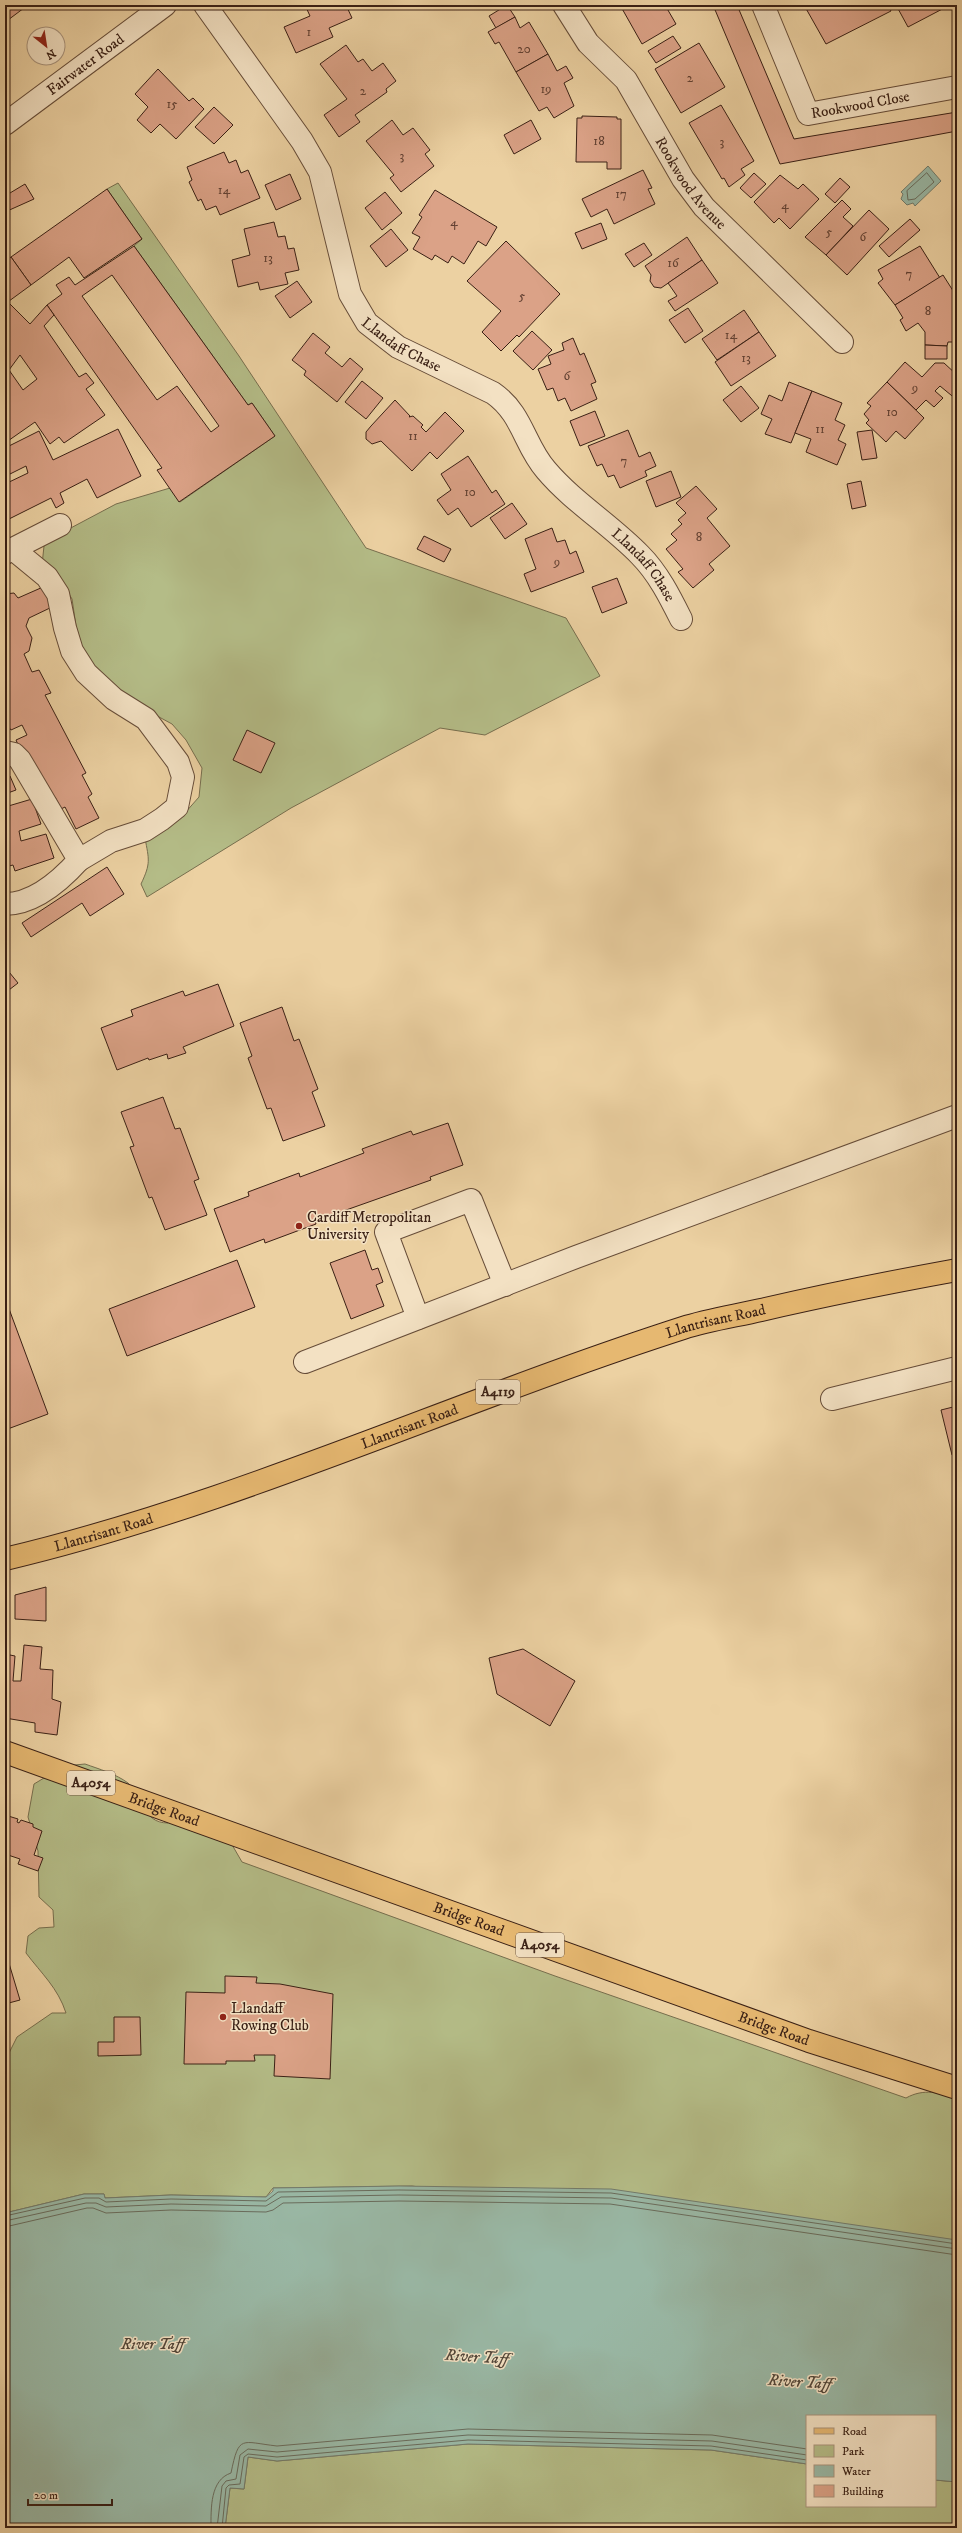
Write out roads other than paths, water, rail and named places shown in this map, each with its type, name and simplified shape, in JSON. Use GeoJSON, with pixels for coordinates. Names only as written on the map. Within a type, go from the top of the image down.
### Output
{"type":"FeatureCollection","features":[{"type":"Feature","properties":{"kind":"main road","name":"Llantrisant Road"},"geometry":{"type":"LineString","coordinates":[[5,1559],[48,1549],[166,1513],[324,1458],[514,1386],[685,1328],[856,1288],[957,1270]]}},
{"type":"Feature","properties":{"kind":"main road","name":"Bridge Road"},"geometry":{"type":"LineString","coordinates":[[5,1752],[810,2041],[957,2088]]}},
{"type":"Feature","properties":{"kind":"street","name":"Fairwater Road"},"geometry":{"type":"LineString","coordinates":[[5,124],[165,5]]}},
{"type":"Feature","properties":{"kind":"street","name":"Llandaff Chase"},"geometry":{"type":"LineString","coordinates":[[205,5],[302,141],[320,172],[350,294],[367,322],[398,347],[493,394],[507,403],[518,419],[545,469],[641,556],[668,592],[681,619]]}},
{"type":"Feature","properties":{"kind":"street","name":"Rookwood Avenue"},"geometry":{"type":"LineString","coordinates":[[564,5],[588,43],[626,80],[684,179],[704,207],[842,342]]}},
{"type":"Feature","properties":{"kind":"street","name":"Rookwood Close"},"geometry":{"type":"LineString","coordinates":[[762,5],[808,114],[957,86]]}},
{"type":"Feature","properties":{"kind":"street"},"geometry":{"type":"LineString","coordinates":[[5,904],[15,904],[32,897],[65,876],[79,860],[112,841],[145,830],[162,819],[177,807],[183,777],[178,762],[146,719],[114,699],[86,673],[72,651],[65,628],[58,594],[47,577],[9,551],[60,525]]}},
{"type":"Feature","properties":{"kind":"street"},"geometry":{"type":"LineString","coordinates":[[5,752],[14,754],[20,760],[79,860]]}},
{"type":"Feature","properties":{"kind":"street"},"geometry":{"type":"LineString","coordinates":[[305,1362],[505,1285],[957,1116]]}},
{"type":"Feature","properties":{"kind":"street"},"geometry":{"type":"LineString","coordinates":[[418,1318],[386,1232],[471,1200],[505,1285]]}},
{"type":"Feature","properties":{"kind":"street"},"geometry":{"type":"LineString","coordinates":[[832,1399],[957,1368]]}},
{"type":"Feature","properties":{"kind":"water"},"geometry":{"type":"Polygon","coordinates":[[[928,166],[941,181],[915,206],[913,203],[907,205],[901,199],[903,194],[901,192],[928,166]]]}},
{"type":"Feature","properties":{"kind":"water","name":"River Taff"},"geometry":{"type":"Polygon","coordinates":[[[399,2186],[611,2189],[957,2240],[957,2482],[936,2480],[936,2415],[806,2415],[806,2464],[711,2450],[468,2444],[277,2461],[248,2457],[244,2489],[230,2488],[225,2528],[5,2528],[5,2213],[84,2194],[104,2194],[105,2198],[171,2195],[266,2197],[273,2191],[273,2188],[399,2186]]]}},
{"type":"Feature","properties":{"kind":"place","name":"Cardiff Metropolitan University"},"geometry":{"type":"Point","coordinates":[299,1226]}},
{"type":"Feature","properties":{"kind":"place","name":"Llandaff Rowing Club"},"geometry":{"type":"Point","coordinates":[223,2017]}}]}
